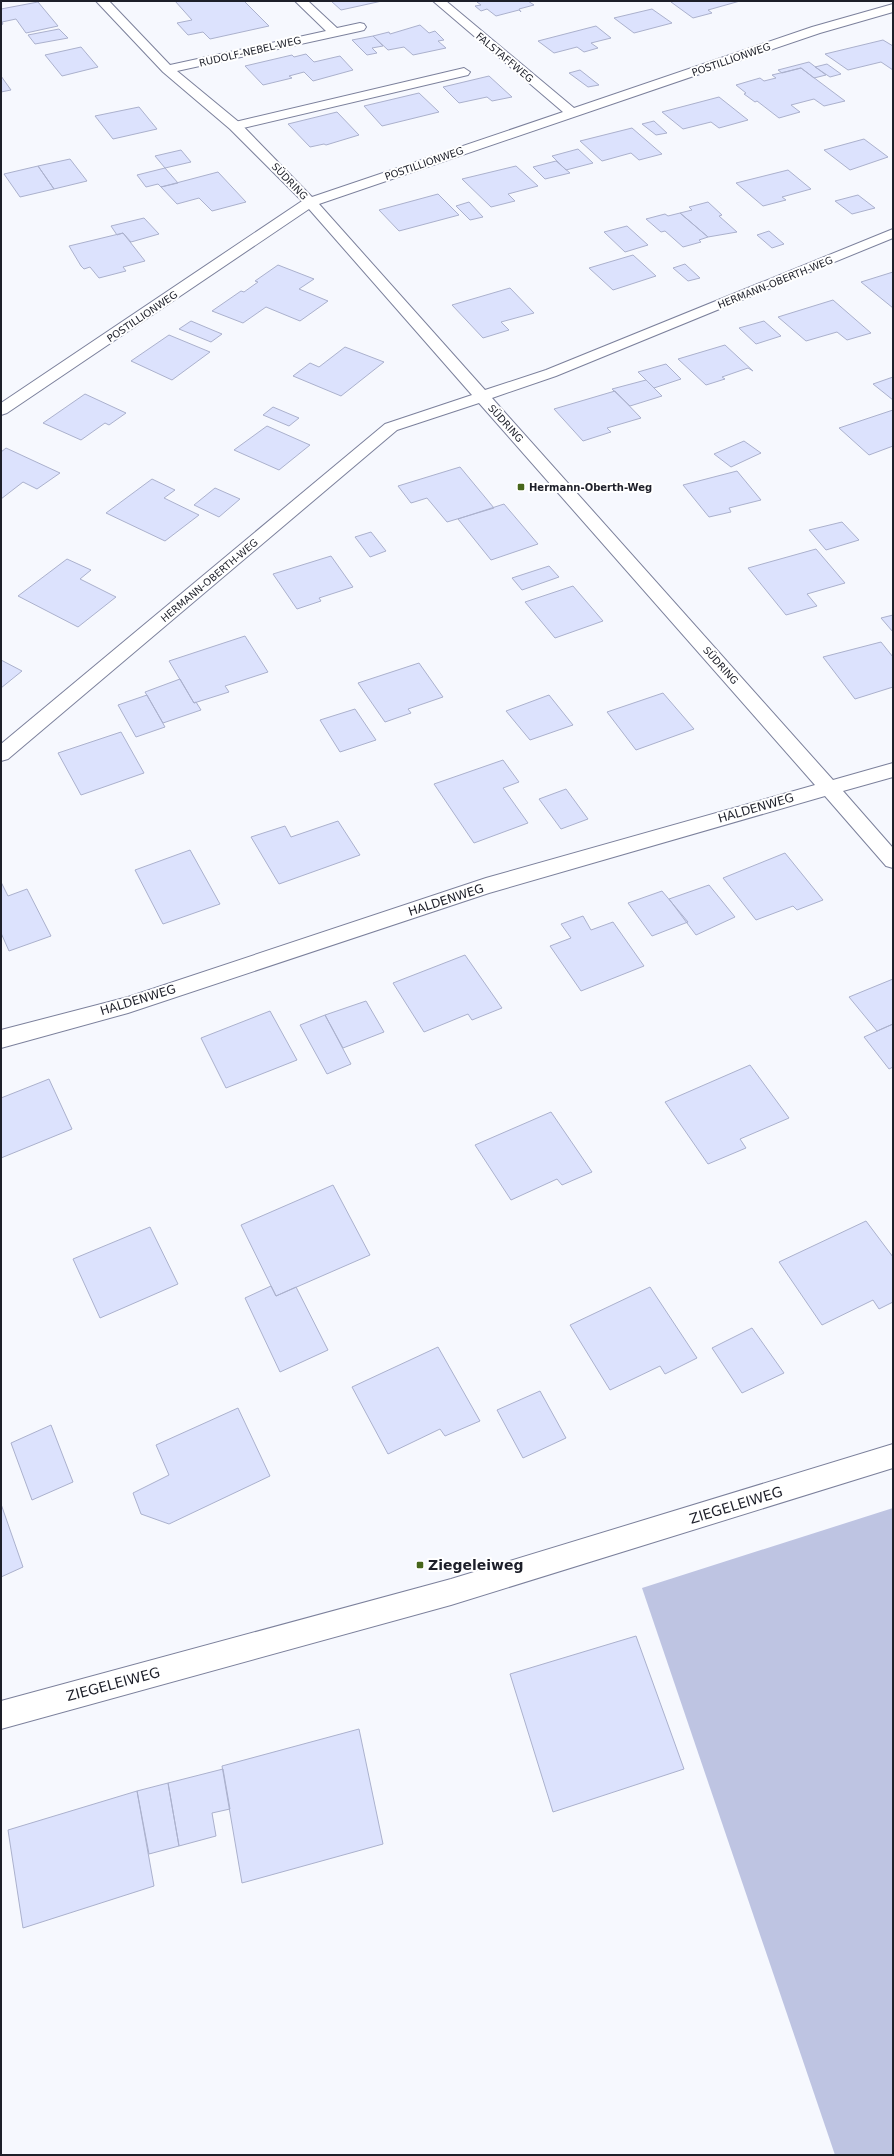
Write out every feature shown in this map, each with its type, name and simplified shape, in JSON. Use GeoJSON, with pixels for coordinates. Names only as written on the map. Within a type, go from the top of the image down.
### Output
{"type":"FeatureCollection","features":[{"type":"Feature","properties":{"kind":"street","name":"SÜDRING"},"geometry":{"type":"LineString","coordinates":[[102,1],[167,70],[235,126],[310,202],[893,861]]}},
{"type":"Feature","properties":{"kind":"street"},"geometry":{"type":"LineString","coordinates":[[301,1],[334,32]]}},
{"type":"Feature","properties":{"kind":"street","name":"FALSTAFFWEG"},"geometry":{"type":"LineString","coordinates":[[439,1],[572,113]]}},
{"type":"Feature","properties":{"kind":"street","name":"POSTILLIONWEG"},"geometry":{"type":"LineString","coordinates":[[1,410],[310,202],[816,30],[893,8]]}},
{"type":"Feature","properties":{"kind":"street","name":"RUDOLF-NEBEL-WEG"},"geometry":{"type":"LineString","coordinates":[[167,70],[360,27]]}},
{"type":"Feature","properties":{"kind":"street"},"geometry":{"type":"LineString","coordinates":[[235,126],[464,72]]}},
{"type":"Feature","properties":{"kind":"street","name":"HERMANN-OBERTH-WEG"},"geometry":{"type":"LineString","coordinates":[[1,754],[391,427],[551,374],[893,233]]}},
{"type":"Feature","properties":{"kind":"street","name":"HALDENWEG"},"geometry":{"type":"LineString","coordinates":[[1,1038],[128,1005],[486,886],[893,770]]}},
{"type":"Feature","properties":{"kind":"street","name":"ZIEGELEIWEG"},"geometry":{"type":"LineString","coordinates":[[1,1715],[451,1592],[893,1456]]}},
{"type":"Feature","properties":{"kind":"shaded area"},"geometry":{"type":"Polygon","coordinates":[[[893,1508],[893,2155],[835,2155],[642,1588],[893,1508]]]}},
{"type":"Feature","properties":{"kind":"building"},"geometry":{"type":"Polygon","coordinates":[[[175,1],[244,1],[269,26],[210,39],[203,32],[188,35],[177,23],[192,20],[175,1]]]}},
{"type":"Feature","properties":{"kind":"building"},"geometry":{"type":"Polygon","coordinates":[[[331,1],[382,1],[341,10],[331,1]]]}},
{"type":"Feature","properties":{"kind":"building"},"geometry":{"type":"Polygon","coordinates":[[[480,1],[528,1],[534,5],[519,9],[521,12],[519,10],[496,16],[487,9],[481,11],[475,6],[481,5],[477,2],[480,1]]]}},
{"type":"Feature","properties":{"kind":"building"},"geometry":{"type":"Polygon","coordinates":[[[740,1],[708,10],[712,13],[693,18],[671,2],[740,1]]]}},
{"type":"Feature","properties":{"kind":"building"},"geometry":{"type":"Polygon","coordinates":[[[38,2],[58,26],[26,33],[16,19],[2,22],[3,24],[1,25],[1,9],[38,2]]]}},
{"type":"Feature","properties":{"kind":"building"},"geometry":{"type":"Polygon","coordinates":[[[652,9],[672,23],[634,33],[614,18],[652,9]]]}},
{"type":"Feature","properties":{"kind":"building"},"geometry":{"type":"Polygon","coordinates":[[[420,25],[429,33],[435,31],[444,40],[438,41],[446,48],[413,55],[404,47],[388,50],[373,36],[389,32],[390,34],[420,25]]]}},
{"type":"Feature","properties":{"kind":"building"},"geometry":{"type":"Polygon","coordinates":[[[596,26],[611,38],[591,43],[598,48],[584,52],[577,47],[554,53],[538,41],[596,26]]]}},
{"type":"Feature","properties":{"kind":"building"},"geometry":{"type":"Polygon","coordinates":[[[59,29],[68,38],[35,44],[28,35],[59,29]]]}},
{"type":"Feature","properties":{"kind":"building"},"geometry":{"type":"Polygon","coordinates":[[[373,36],[383,46],[372,48],[377,53],[367,55],[352,40],[373,36]]]}},
{"type":"Feature","properties":{"kind":"building"},"geometry":{"type":"Polygon","coordinates":[[[883,40],[893,46],[893,70],[881,62],[848,70],[825,54],[883,40]]]}},
{"type":"Feature","properties":{"kind":"building"},"geometry":{"type":"Polygon","coordinates":[[[81,47],[98,67],[62,76],[45,55],[81,47]]]}},
{"type":"Feature","properties":{"kind":"building"},"geometry":{"type":"Polygon","coordinates":[[[306,54],[314,62],[340,56],[353,70],[313,81],[304,72],[289,76],[292,78],[263,85],[245,66],[292,55],[294,57],[306,54]]]}},
{"type":"Feature","properties":{"kind":"building"},"geometry":{"type":"Polygon","coordinates":[[[809,62],[826,75],[814,78],[801,68],[782,73],[778,70],[809,62]]]}},
{"type":"Feature","properties":{"kind":"building"},"geometry":{"type":"Polygon","coordinates":[[[827,64],[841,74],[830,77],[815,67],[827,64]]]}},
{"type":"Feature","properties":{"kind":"building"},"geometry":{"type":"Polygon","coordinates":[[[801,68],[845,101],[824,106],[814,99],[791,105],[800,112],[779,118],[757,101],[755,102],[744,94],[746,93],[736,85],[760,78],[764,81],[776,78],[772,75],[801,68]]]}},
{"type":"Feature","properties":{"kind":"building"},"geometry":{"type":"Polygon","coordinates":[[[580,70],[599,85],[588,87],[569,73],[580,70]]]}},
{"type":"Feature","properties":{"kind":"building"},"geometry":{"type":"Polygon","coordinates":[[[1,76],[11,90],[1,92],[1,76]]]}},
{"type":"Feature","properties":{"kind":"building"},"geometry":{"type":"Polygon","coordinates":[[[489,76],[512,97],[492,101],[487,97],[459,103],[443,87],[489,76]]]}},
{"type":"Feature","properties":{"kind":"building"},"geometry":{"type":"Polygon","coordinates":[[[419,93],[439,112],[382,126],[364,106],[419,93]]]}},
{"type":"Feature","properties":{"kind":"building"},"geometry":{"type":"Polygon","coordinates":[[[719,97],[748,120],[719,128],[711,122],[683,129],[662,112],[719,97]]]}},
{"type":"Feature","properties":{"kind":"building"},"geometry":{"type":"Polygon","coordinates":[[[139,107],[157,129],[113,139],[95,116],[139,107]]]}},
{"type":"Feature","properties":{"kind":"building"},"geometry":{"type":"Polygon","coordinates":[[[337,112],[359,135],[326,145],[324,144],[310,147],[288,124],[337,112]]]}},
{"type":"Feature","properties":{"kind":"building"},"geometry":{"type":"Polygon","coordinates":[[[654,121],[667,133],[656,135],[642,124],[654,121]]]}},
{"type":"Feature","properties":{"kind":"building"},"geometry":{"type":"Polygon","coordinates":[[[632,128],[662,154],[639,160],[631,153],[602,161],[580,141],[632,128]]]}},
{"type":"Feature","properties":{"kind":"building"},"geometry":{"type":"Polygon","coordinates":[[[864,139],[888,157],[850,170],[824,150],[864,139]]]}},
{"type":"Feature","properties":{"kind":"building"},"geometry":{"type":"Polygon","coordinates":[[[578,149],[593,163],[566,170],[552,156],[578,149]]]}},
{"type":"Feature","properties":{"kind":"building"},"geometry":{"type":"Polygon","coordinates":[[[181,150],[191,162],[165,168],[155,156],[181,150]]]}},
{"type":"Feature","properties":{"kind":"building"},"geometry":{"type":"Polygon","coordinates":[[[70,159],[87,181],[54,189],[38,166],[70,159]]]}},
{"type":"Feature","properties":{"kind":"building"},"geometry":{"type":"Polygon","coordinates":[[[556,161],[570,173],[545,179],[533,167],[556,161]]]}},
{"type":"Feature","properties":{"kind":"building"},"geometry":{"type":"Polygon","coordinates":[[[38,166],[54,189],[20,197],[4,174],[38,166]]]}},
{"type":"Feature","properties":{"kind":"building"},"geometry":{"type":"Polygon","coordinates":[[[516,166],[538,186],[508,194],[515,201],[491,207],[462,179],[516,166]]]}},
{"type":"Feature","properties":{"kind":"building"},"geometry":{"type":"Polygon","coordinates":[[[165,168],[178,183],[161,187],[158,184],[146,187],[137,175],[165,168]]]}},
{"type":"Feature","properties":{"kind":"building"},"geometry":{"type":"Polygon","coordinates":[[[788,170],[811,189],[782,197],[786,200],[763,206],[736,183],[788,170]]]}},
{"type":"Feature","properties":{"kind":"building"},"geometry":{"type":"Polygon","coordinates":[[[218,172],[246,202],[212,211],[199,198],[177,204],[161,187],[218,172]]]}},
{"type":"Feature","properties":{"kind":"building"},"geometry":{"type":"Polygon","coordinates":[[[438,194],[459,215],[399,231],[379,210],[438,194]]]}},
{"type":"Feature","properties":{"kind":"building"},"geometry":{"type":"Polygon","coordinates":[[[858,195],[875,208],[852,214],[835,201],[858,195]]]}},
{"type":"Feature","properties":{"kind":"building"},"geometry":{"type":"Polygon","coordinates":[[[469,202],[483,217],[470,220],[456,206],[469,202]]]}},
{"type":"Feature","properties":{"kind":"building"},"geometry":{"type":"Polygon","coordinates":[[[708,202],[722,215],[719,216],[737,232],[708,237],[680,213],[692,210],[689,207],[708,202]]]}},
{"type":"Feature","properties":{"kind":"building"},"geometry":{"type":"Polygon","coordinates":[[[680,213],[708,237],[699,240],[701,242],[683,247],[665,231],[661,232],[646,219],[665,214],[668,216],[680,213]]]}},
{"type":"Feature","properties":{"kind":"building"},"geometry":{"type":"Polygon","coordinates":[[[144,218],[159,234],[131,242],[123,233],[117,235],[111,226],[144,218]]]}},
{"type":"Feature","properties":{"kind":"building"},"geometry":{"type":"Polygon","coordinates":[[[627,226],[648,245],[625,252],[604,232],[627,226]]]}},
{"type":"Feature","properties":{"kind":"building"},"geometry":{"type":"Polygon","coordinates":[[[769,231],[784,244],[772,248],[757,235],[769,231]]]}},
{"type":"Feature","properties":{"kind":"building"},"geometry":{"type":"Polygon","coordinates":[[[123,233],[145,261],[123,267],[126,271],[99,278],[90,267],[84,269],[81,266],[69,246],[123,233]]]}},
{"type":"Feature","properties":{"kind":"building"},"geometry":{"type":"Polygon","coordinates":[[[633,255],[656,276],[613,290],[589,268],[633,255]]]}},
{"type":"Feature","properties":{"kind":"building"},"geometry":{"type":"Polygon","coordinates":[[[685,264],[700,278],[688,281],[673,268],[685,264]]]}},
{"type":"Feature","properties":{"kind":"building"},"geometry":{"type":"Polygon","coordinates":[[[278,265],[314,279],[299,289],[328,301],[300,321],[266,307],[243,323],[212,311],[241,291],[244,292],[258,282],[255,281],[278,265]]]}},
{"type":"Feature","properties":{"kind":"building"},"geometry":{"type":"Polygon","coordinates":[[[893,272],[893,308],[861,282],[893,272]]]}},
{"type":"Feature","properties":{"kind":"building"},"geometry":{"type":"Polygon","coordinates":[[[510,288],[534,313],[501,322],[509,330],[483,338],[452,305],[510,288]]]}},
{"type":"Feature","properties":{"kind":"building"},"geometry":{"type":"Polygon","coordinates":[[[833,300],[871,333],[847,340],[837,332],[806,341],[778,317],[833,300]]]}},
{"type":"Feature","properties":{"kind":"building"},"geometry":{"type":"Polygon","coordinates":[[[191,321],[222,334],[211,342],[179,329],[191,321]]]}},
{"type":"Feature","properties":{"kind":"building"},"geometry":{"type":"Polygon","coordinates":[[[764,321],[781,336],[756,344],[739,328],[764,321]]]}},
{"type":"Feature","properties":{"kind":"building"},"geometry":{"type":"Polygon","coordinates":[[[169,335],[210,352],[172,380],[131,361],[169,335]]]}},
{"type":"Feature","properties":{"kind":"building"},"geometry":{"type":"Polygon","coordinates":[[[725,345],[753,371],[748,368],[722,377],[725,379],[706,385],[678,359],[725,345]]]}},
{"type":"Feature","properties":{"kind":"building"},"geometry":{"type":"Polygon","coordinates":[[[345,347],[384,362],[341,396],[293,376],[310,363],[319,367],[345,347]]]}},
{"type":"Feature","properties":{"kind":"building"},"geometry":{"type":"Polygon","coordinates":[[[666,364],[681,379],[654,388],[638,372],[666,364]]]}},
{"type":"Feature","properties":{"kind":"building"},"geometry":{"type":"Polygon","coordinates":[[[893,377],[893,400],[873,384],[893,377]]]}},
{"type":"Feature","properties":{"kind":"building"},"geometry":{"type":"Polygon","coordinates":[[[646,380],[662,396],[630,406],[612,389],[646,380]]]}},
{"type":"Feature","properties":{"kind":"building"},"geometry":{"type":"Polygon","coordinates":[[[615,391],[641,418],[607,428],[611,432],[583,441],[554,409],[615,391]]]}},
{"type":"Feature","properties":{"kind":"building"},"geometry":{"type":"Polygon","coordinates":[[[85,394],[126,413],[109,425],[105,423],[81,440],[43,423],[85,394]]]}},
{"type":"Feature","properties":{"kind":"building"},"geometry":{"type":"Polygon","coordinates":[[[273,407],[299,418],[289,426],[263,415],[273,407]]]}},
{"type":"Feature","properties":{"kind":"building"},"geometry":{"type":"Polygon","coordinates":[[[893,410],[893,446],[869,455],[839,428],[893,410]]]}},
{"type":"Feature","properties":{"kind":"building"},"geometry":{"type":"Polygon","coordinates":[[[267,426],[310,445],[279,470],[234,450],[267,426]]]}},
{"type":"Feature","properties":{"kind":"building"},"geometry":{"type":"Polygon","coordinates":[[[744,441],[761,453],[731,467],[714,454],[744,441]]]}},
{"type":"Feature","properties":{"kind":"building"},"geometry":{"type":"Polygon","coordinates":[[[6,448],[60,473],[37,489],[23,482],[1,499],[1,452],[6,448]]]}},
{"type":"Feature","properties":{"kind":"building"},"geometry":{"type":"Polygon","coordinates":[[[460,467],[494,508],[447,522],[427,498],[411,503],[398,486],[460,467]]]}},
{"type":"Feature","properties":{"kind":"building"},"geometry":{"type":"Polygon","coordinates":[[[737,471],[761,500],[729,508],[731,512],[709,517],[683,485],[737,471]]]}},
{"type":"Feature","properties":{"kind":"building"},"geometry":{"type":"Polygon","coordinates":[[[152,479],[175,490],[164,498],[199,515],[165,541],[106,513],[152,479]]]}},
{"type":"Feature","properties":{"kind":"building"},"geometry":{"type":"Polygon","coordinates":[[[215,488],[240,499],[219,517],[194,505],[215,488]]]}},
{"type":"Feature","properties":{"kind":"building"},"geometry":{"type":"Polygon","coordinates":[[[504,504],[538,544],[491,560],[458,519],[504,504]]]}},
{"type":"Feature","properties":{"kind":"building"},"geometry":{"type":"Polygon","coordinates":[[[842,522],[859,540],[826,550],[809,530],[842,522]]]}},
{"type":"Feature","properties":{"kind":"building"},"geometry":{"type":"Polygon","coordinates":[[[371,532],[386,551],[370,557],[355,537],[371,532]]]}},
{"type":"Feature","properties":{"kind":"building"},"geometry":{"type":"Polygon","coordinates":[[[816,549],[845,583],[807,594],[817,606],[786,615],[748,568],[816,549]]]}},
{"type":"Feature","properties":{"kind":"building"},"geometry":{"type":"Polygon","coordinates":[[[331,556],[353,587],[319,598],[321,601],[297,609],[273,574],[331,556]]]}},
{"type":"Feature","properties":{"kind":"building"},"geometry":{"type":"Polygon","coordinates":[[[67,559],[91,570],[80,579],[116,597],[78,627],[18,596],[67,559]]]}},
{"type":"Feature","properties":{"kind":"building"},"geometry":{"type":"Polygon","coordinates":[[[549,566],[559,577],[522,590],[512,578],[549,566]]]}},
{"type":"Feature","properties":{"kind":"building"},"geometry":{"type":"Polygon","coordinates":[[[573,586],[603,621],[555,638],[525,602],[573,586]]]}},
{"type":"Feature","properties":{"kind":"building"},"geometry":{"type":"Polygon","coordinates":[[[893,615],[893,632],[881,618],[893,615]]]}},
{"type":"Feature","properties":{"kind":"building"},"geometry":{"type":"Polygon","coordinates":[[[245,636],[268,672],[225,686],[229,692],[194,703],[169,661],[245,636]]]}},
{"type":"Feature","properties":{"kind":"building"},"geometry":{"type":"Polygon","coordinates":[[[881,642],[893,657],[893,687],[855,699],[823,657],[881,642]]]}},
{"type":"Feature","properties":{"kind":"building"},"geometry":{"type":"Polygon","coordinates":[[[1,660],[22,671],[1,688],[1,660]]]}},
{"type":"Feature","properties":{"kind":"building"},"geometry":{"type":"Polygon","coordinates":[[[419,663],[443,697],[408,709],[411,713],[385,722],[358,683],[419,663]]]}},
{"type":"Feature","properties":{"kind":"building"},"geometry":{"type":"Polygon","coordinates":[[[180,679],[194,703],[196,702],[201,710],[163,723],[145,692],[180,679]]]}},
{"type":"Feature","properties":{"kind":"building"},"geometry":{"type":"Polygon","coordinates":[[[663,693],[694,729],[636,750],[607,712],[663,693]]]}},
{"type":"Feature","properties":{"kind":"building"},"geometry":{"type":"Polygon","coordinates":[[[147,695],[165,727],[136,737],[118,705],[147,695]]]}},
{"type":"Feature","properties":{"kind":"building"},"geometry":{"type":"Polygon","coordinates":[[[549,695],[573,725],[530,740],[506,711],[549,695]]]}},
{"type":"Feature","properties":{"kind":"building"},"geometry":{"type":"Polygon","coordinates":[[[355,709],[376,740],[340,752],[320,720],[355,709]]]}},
{"type":"Feature","properties":{"kind":"building"},"geometry":{"type":"Polygon","coordinates":[[[121,732],[144,773],[81,795],[58,753],[121,732]]]}},
{"type":"Feature","properties":{"kind":"building"},"geometry":{"type":"Polygon","coordinates":[[[503,760],[519,782],[503,788],[528,823],[474,843],[434,784],[503,760]]]}},
{"type":"Feature","properties":{"kind":"building"},"geometry":{"type":"Polygon","coordinates":[[[566,789],[588,819],[561,829],[539,799],[566,789]]]}},
{"type":"Feature","properties":{"kind":"building"},"geometry":{"type":"Polygon","coordinates":[[[338,821],[360,855],[279,884],[251,837],[285,826],[291,837],[338,821]]]}},
{"type":"Feature","properties":{"kind":"building"},"geometry":{"type":"Polygon","coordinates":[[[190,850],[220,904],[163,924],[135,870],[190,850]]]}},
{"type":"Feature","properties":{"kind":"building"},"geometry":{"type":"Polygon","coordinates":[[[785,853],[823,900],[797,910],[793,906],[756,920],[723,878],[785,853]]]}},
{"type":"Feature","properties":{"kind":"building"},"geometry":{"type":"Polygon","coordinates":[[[1,882],[8,896],[27,889],[51,936],[9,951],[1,933],[1,882]]]}},
{"type":"Feature","properties":{"kind":"building"},"geometry":{"type":"Polygon","coordinates":[[[709,885],[735,917],[696,935],[669,899],[709,885]]]}},
{"type":"Feature","properties":{"kind":"building"},"geometry":{"type":"Polygon","coordinates":[[[662,891],[688,922],[652,936],[628,903],[662,891]]]}},
{"type":"Feature","properties":{"kind":"building"},"geometry":{"type":"Polygon","coordinates":[[[583,916],[591,930],[613,922],[644,966],[581,991],[550,946],[571,938],[561,924],[583,916]]]}},
{"type":"Feature","properties":{"kind":"building"},"geometry":{"type":"Polygon","coordinates":[[[465,955],[502,1008],[472,1020],[468,1014],[424,1032],[393,983],[465,955]]]}},
{"type":"Feature","properties":{"kind":"building"},"geometry":{"type":"Polygon","coordinates":[[[893,979],[893,1024],[877,1031],[849,997],[893,979]]]}},
{"type":"Feature","properties":{"kind":"building"},"geometry":{"type":"Polygon","coordinates":[[[366,1001],[384,1032],[343,1048],[325,1015],[366,1001]]]}},
{"type":"Feature","properties":{"kind":"building"},"geometry":{"type":"Polygon","coordinates":[[[270,1011],[297,1060],[226,1088],[201,1038],[270,1011]]]}},
{"type":"Feature","properties":{"kind":"building"},"geometry":{"type":"Polygon","coordinates":[[[325,1015],[351,1064],[327,1074],[300,1025],[325,1015]]]}},
{"type":"Feature","properties":{"kind":"building"},"geometry":{"type":"Polygon","coordinates":[[[893,1024],[893,1067],[889,1069],[864,1037],[893,1024]]]}},
{"type":"Feature","properties":{"kind":"building"},"geometry":{"type":"Polygon","coordinates":[[[750,1065],[789,1118],[740,1139],[746,1148],[708,1164],[665,1102],[750,1065]]]}},
{"type":"Feature","properties":{"kind":"building"},"geometry":{"type":"Polygon","coordinates":[[[49,1079],[72,1129],[1,1158],[1,1098],[49,1079]]]}},
{"type":"Feature","properties":{"kind":"building"},"geometry":{"type":"Polygon","coordinates":[[[551,1112],[592,1172],[562,1185],[557,1179],[511,1200],[475,1145],[551,1112]]]}},
{"type":"Feature","properties":{"kind":"building"},"geometry":{"type":"Polygon","coordinates":[[[333,1185],[370,1255],[276,1296],[241,1225],[333,1185]]]}},
{"type":"Feature","properties":{"kind":"building"},"geometry":{"type":"Polygon","coordinates":[[[866,1221],[893,1257],[893,1302],[879,1309],[873,1300],[822,1325],[779,1262],[866,1221]]]}},
{"type":"Feature","properties":{"kind":"building"},"geometry":{"type":"Polygon","coordinates":[[[150,1227],[178,1284],[100,1318],[73,1259],[150,1227]]]}},
{"type":"Feature","properties":{"kind":"building"},"geometry":{"type":"Polygon","coordinates":[[[271,1286],[276,1296],[296,1287],[328,1350],[280,1372],[245,1298],[271,1286]]]}},
{"type":"Feature","properties":{"kind":"building"},"geometry":{"type":"Polygon","coordinates":[[[650,1287],[697,1358],[665,1374],[660,1366],[610,1390],[570,1325],[650,1287]]]}},
{"type":"Feature","properties":{"kind":"building"},"geometry":{"type":"Polygon","coordinates":[[[752,1328],[784,1373],[742,1393],[712,1348],[752,1328]]]}},
{"type":"Feature","properties":{"kind":"building"},"geometry":{"type":"Polygon","coordinates":[[[438,1347],[480,1421],[445,1436],[440,1429],[388,1454],[352,1387],[438,1347]]]}},
{"type":"Feature","properties":{"kind":"building"},"geometry":{"type":"Polygon","coordinates":[[[540,1391],[566,1438],[523,1458],[497,1410],[540,1391]]]}},
{"type":"Feature","properties":{"kind":"building"},"geometry":{"type":"Polygon","coordinates":[[[238,1408],[270,1476],[169,1524],[141,1514],[133,1493],[169,1475],[156,1445],[238,1408]]]}},
{"type":"Feature","properties":{"kind":"building"},"geometry":{"type":"Polygon","coordinates":[[[51,1425],[73,1482],[32,1500],[11,1443],[51,1425]]]}},
{"type":"Feature","properties":{"kind":"building"},"geometry":{"type":"Polygon","coordinates":[[[1,1504],[23,1567],[1,1577],[1,1504]]]}},
{"type":"Feature","properties":{"kind":"building"},"geometry":{"type":"Polygon","coordinates":[[[636,1636],[684,1769],[553,1812],[510,1674],[636,1636]]]}},
{"type":"Feature","properties":{"kind":"building"},"geometry":{"type":"Polygon","coordinates":[[[359,1729],[383,1844],[242,1883],[222,1766],[359,1729]]]}},
{"type":"Feature","properties":{"kind":"building"},"geometry":{"type":"Polygon","coordinates":[[[223,1769],[230,1809],[212,1813],[216,1836],[179,1846],[168,1783],[223,1769]]]}},
{"type":"Feature","properties":{"kind":"building"},"geometry":{"type":"Polygon","coordinates":[[[168,1783],[179,1846],[149,1854],[137,1791],[168,1783]]]}},
{"type":"Feature","properties":{"kind":"building"},"geometry":{"type":"Polygon","coordinates":[[[137,1791],[154,1886],[23,1928],[8,1830],[137,1791]]]}},
{"type":"Feature","properties":{"kind":"place","name":"Hermann-Oberth-Weg"},"geometry":{"type":"Point","coordinates":[521,487]}},
{"type":"Feature","properties":{"kind":"place","name":"Ziegeleiweg"},"geometry":{"type":"Point","coordinates":[420,1565]}}]}
